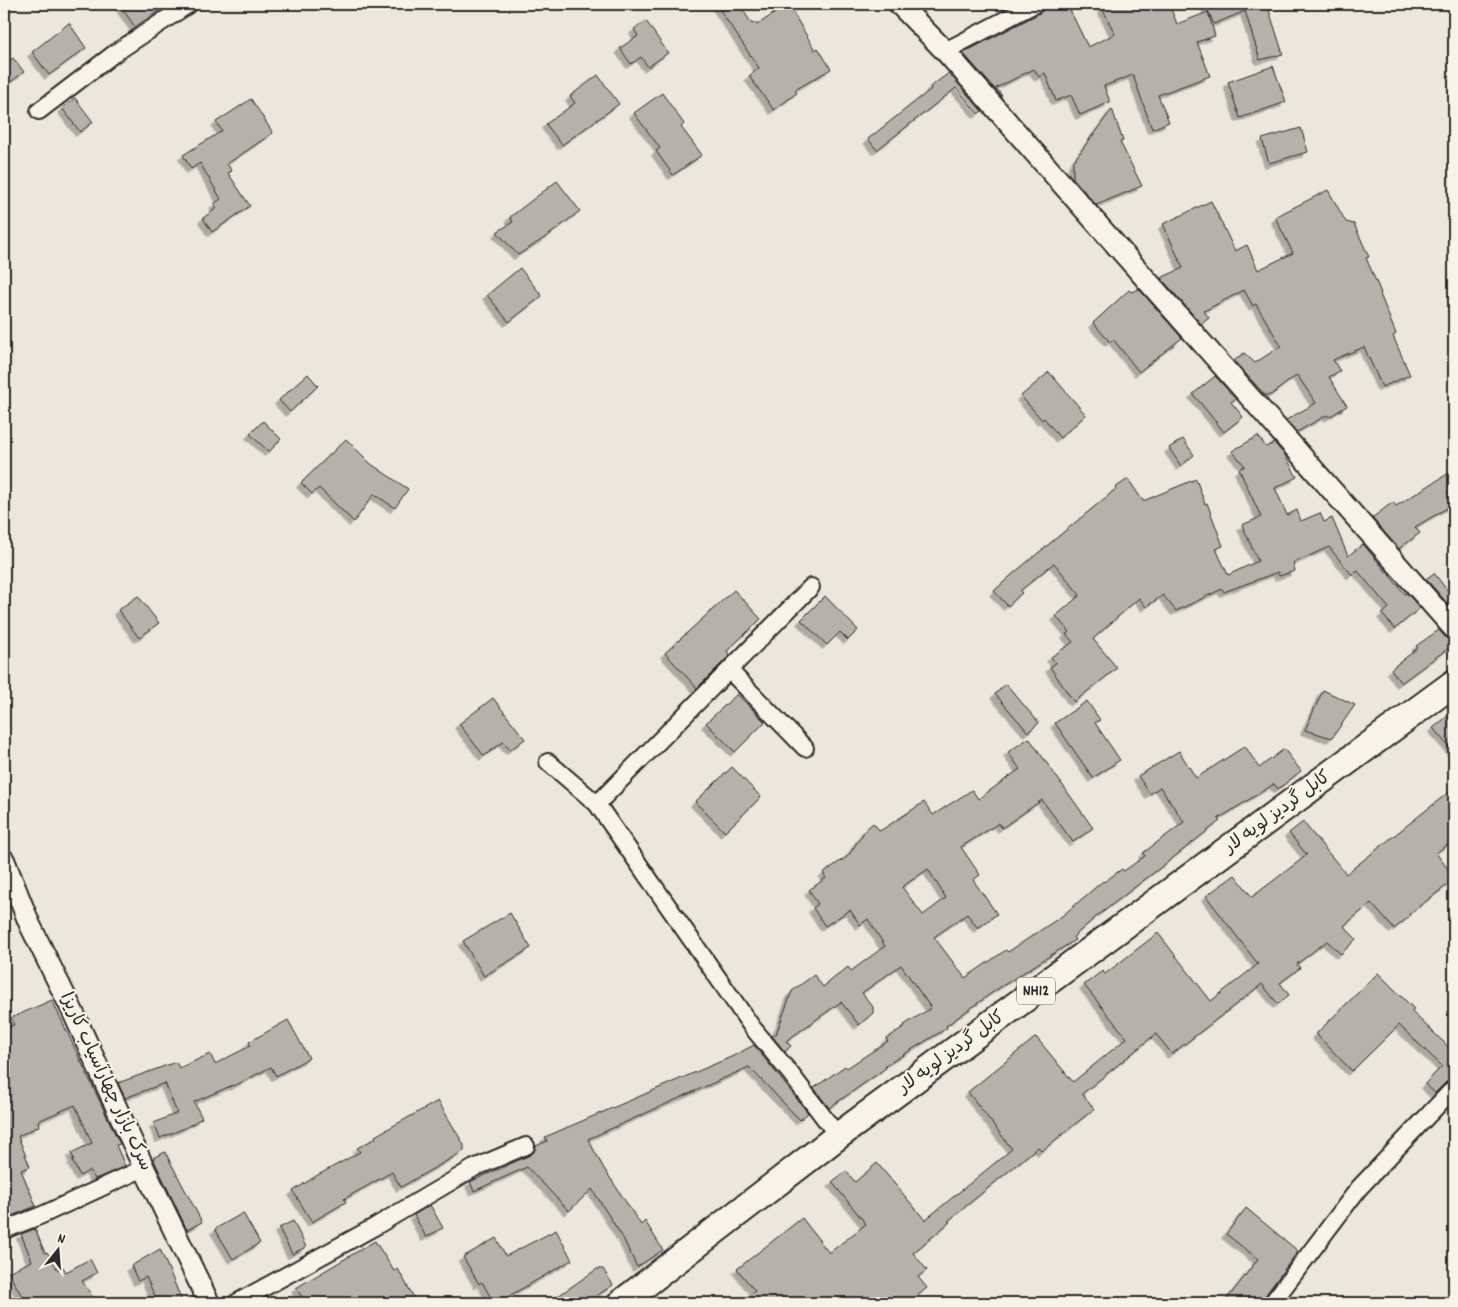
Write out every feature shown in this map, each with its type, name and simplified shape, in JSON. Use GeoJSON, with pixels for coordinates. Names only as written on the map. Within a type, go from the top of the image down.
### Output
{"type":"FeatureCollection","features":[{"type":"Feature","properties":{"kind":"highway","name":"کابل گردیز لویه لار"},"geometry":{"type":"LineString","coordinates":[[621,1303],[838,1136],[1454,682]]}},
{"type":"Feature","properties":{"kind":"street"},"geometry":{"type":"LineString","coordinates":[[39,110],[115,53],[189,4]]}},
{"type":"Feature","properties":{"kind":"street"},"geometry":{"type":"LineString","coordinates":[[900,4],[945,51],[1454,629]]}},
{"type":"Feature","properties":{"kind":"street"},"geometry":{"type":"LineString","coordinates":[[945,51],[1035,4]]}},
{"type":"Feature","properties":{"kind":"street"},"geometry":{"type":"LineString","coordinates":[[597,804],[811,587]]}},
{"type":"Feature","properties":{"kind":"street"},"geometry":{"type":"LineString","coordinates":[[729,670],[805,748]]}},
{"type":"Feature","properties":{"kind":"street"},"geometry":{"type":"LineString","coordinates":[[548,762],[597,804],[752,1027],[838,1136]]}},
{"type":"Feature","properties":{"kind":"street","name":"سرک بازار چهارآسیاب کاریزا"},"geometry":{"type":"LineString","coordinates":[[4,860],[30,925],[72,1010],[144,1168],[209,1303]]}},
{"type":"Feature","properties":{"kind":"street"},"geometry":{"type":"LineString","coordinates":[[1272,1303],[1359,1188],[1454,1088]]}},
{"type":"Feature","properties":{"kind":"street"},"geometry":{"type":"LineString","coordinates":[[236,1303],[376,1226],[474,1168],[526,1146]]}},
{"type":"Feature","properties":{"kind":"street"},"geometry":{"type":"LineString","coordinates":[[4,1230],[42,1215],[144,1168]]}},
{"type":"Feature","properties":{"kind":"building"},"geometry":{"type":"Polygon","coordinates":[[[119,4],[169,4],[135,27],[119,4]]]}},
{"type":"Feature","properties":{"kind":"building"},"geometry":{"type":"Polygon","coordinates":[[[716,4],[739,4],[752,24],[755,22],[757,25],[788,4],[815,50],[818,48],[831,69],[795,90],[797,93],[774,110],[749,76],[759,68],[716,4]]]}},
{"type":"Feature","properties":{"kind":"building"},"geometry":{"type":"Polygon","coordinates":[[[1045,4],[1067,4],[1088,47],[1115,34],[1100,4],[1169,4],[1177,24],[1208,12],[1215,36],[1197,42],[1210,76],[1158,95],[1169,122],[1152,129],[1133,75],[1104,86],[1110,102],[1080,115],[1071,95],[1056,101],[1045,73],[1039,77],[1034,69],[996,88],[1001,96],[963,53],[1040,13],[1044,9],[1045,4]]]}},
{"type":"Feature","properties":{"kind":"building"},"geometry":{"type":"Polygon","coordinates":[[[1205,4],[1267,4],[1283,54],[1260,60],[1245,11],[1214,24],[1205,4]]]}},
{"type":"Feature","properties":{"kind":"building"},"geometry":{"type":"Polygon","coordinates":[[[646,21],[668,53],[648,67],[641,57],[631,64],[620,48],[638,36],[634,29],[646,21]]]}},
{"type":"Feature","properties":{"kind":"building"},"geometry":{"type":"Polygon","coordinates":[[[69,23],[86,48],[49,75],[32,52],[69,23]]]}},
{"type":"Feature","properties":{"kind":"building"},"geometry":{"type":"Polygon","coordinates":[[[13,58],[24,72],[4,87],[4,64],[13,58]]]}},
{"type":"Feature","properties":{"kind":"building"},"geometry":{"type":"Polygon","coordinates":[[[1273,66],[1286,102],[1240,118],[1228,82],[1273,66]]]}},
{"type":"Feature","properties":{"kind":"building"},"geometry":{"type":"Polygon","coordinates":[[[949,73],[982,111],[978,114],[956,88],[877,150],[868,139],[949,73]]]}},
{"type":"Feature","properties":{"kind":"building"},"geometry":{"type":"Polygon","coordinates":[[[598,75],[619,104],[562,145],[546,124],[575,103],[570,96],[598,75]]]}},
{"type":"Feature","properties":{"kind":"building"},"geometry":{"type":"Polygon","coordinates":[[[662,93],[684,124],[681,127],[702,155],[673,175],[656,151],[660,148],[634,113],[662,93]]]}},
{"type":"Feature","properties":{"kind":"building"},"geometry":{"type":"Polygon","coordinates":[[[75,98],[93,122],[80,132],[62,108],[75,98]]]}},
{"type":"Feature","properties":{"kind":"building"},"geometry":{"type":"Polygon","coordinates":[[[251,99],[273,133],[227,164],[232,171],[228,173],[250,206],[212,232],[203,218],[217,208],[214,204],[221,199],[200,163],[191,169],[183,155],[222,131],[216,122],[251,99]]]}},
{"type":"Feature","properties":{"kind":"building"},"geometry":{"type":"Polygon","coordinates":[[[1112,109],[1123,141],[1120,142],[1142,186],[1096,205],[1073,178],[1073,162],[1112,109]]]}},
{"type":"Feature","properties":{"kind":"building"},"geometry":{"type":"Polygon","coordinates":[[[1301,128],[1308,152],[1269,163],[1262,139],[1301,128]]]}},
{"type":"Feature","properties":{"kind":"building"},"geometry":{"type":"Polygon","coordinates":[[[557,181],[580,211],[549,235],[518,255],[497,232],[513,222],[510,217],[557,181]]]}},
{"type":"Feature","properties":{"kind":"building"},"geometry":{"type":"Polygon","coordinates":[[[1328,190],[1346,222],[1354,224],[1369,257],[1366,258],[1396,334],[1393,336],[1410,375],[1382,387],[1364,347],[1333,360],[1340,371],[1329,377],[1347,406],[1297,432],[1286,420],[1316,403],[1297,375],[1271,395],[1265,395],[1234,361],[1244,353],[1255,363],[1281,346],[1256,304],[1253,306],[1244,290],[1204,311],[1209,318],[1201,324],[1161,278],[1183,268],[1163,224],[1211,201],[1235,251],[1247,245],[1258,270],[1293,253],[1275,217],[1328,190]]]}},
{"type":"Feature","properties":{"kind":"building"},"geometry":{"type":"Polygon","coordinates":[[[520,268],[542,296],[509,322],[487,295],[520,268]]]}},
{"type":"Feature","properties":{"kind":"building"},"geometry":{"type":"Polygon","coordinates":[[[1139,289],[1182,338],[1139,372],[1113,339],[1110,342],[1093,323],[1129,290],[1131,292],[1139,289]]]}},
{"type":"Feature","properties":{"kind":"building"},"geometry":{"type":"Polygon","coordinates":[[[1049,372],[1086,415],[1060,438],[1044,418],[1042,420],[1021,396],[1049,372]]]}},
{"type":"Feature","properties":{"kind":"building"},"geometry":{"type":"Polygon","coordinates":[[[308,374],[318,386],[290,412],[279,400],[308,374]]]}},
{"type":"Feature","properties":{"kind":"building"},"geometry":{"type":"Polygon","coordinates":[[[1215,376],[1236,399],[1231,402],[1243,417],[1224,432],[1193,394],[1215,376]]]}},
{"type":"Feature","properties":{"kind":"building"},"geometry":{"type":"Polygon","coordinates":[[[263,421],[281,439],[269,452],[250,434],[263,421]]]}},
{"type":"Feature","properties":{"kind":"building"},"geometry":{"type":"Polygon","coordinates":[[[1258,436],[1266,447],[1274,443],[1285,455],[1297,477],[1275,488],[1287,515],[1297,510],[1301,521],[1320,513],[1324,522],[1332,518],[1348,556],[1363,544],[1405,594],[1407,593],[1420,608],[1395,629],[1382,614],[1389,608],[1357,570],[1352,575],[1329,547],[1293,563],[1295,571],[1279,576],[1278,572],[1224,592],[1222,589],[1176,611],[1163,595],[1146,607],[1139,598],[1093,639],[1117,668],[1074,702],[1050,667],[1056,663],[1051,657],[1073,642],[1066,634],[1069,632],[1056,616],[1080,595],[1054,563],[1020,591],[1022,593],[1008,606],[994,591],[1128,479],[1143,501],[1196,479],[1223,546],[1216,549],[1228,575],[1258,561],[1242,525],[1261,517],[1239,469],[1245,466],[1232,451],[1258,436]]]}},
{"type":"Feature","properties":{"kind":"building"},"geometry":{"type":"Polygon","coordinates":[[[346,439],[371,464],[408,489],[395,508],[374,494],[354,522],[319,488],[312,494],[301,483],[346,439]]]}},
{"type":"Feature","properties":{"kind":"building"},"geometry":{"type":"Polygon","coordinates":[[[1183,439],[1194,455],[1181,466],[1169,448],[1183,439]]]}},
{"type":"Feature","properties":{"kind":"building"},"geometry":{"type":"Polygon","coordinates":[[[1454,470],[1454,488],[1447,493],[1454,504],[1415,527],[1420,533],[1399,549],[1372,518],[1393,502],[1396,506],[1454,470]]]}},
{"type":"Feature","properties":{"kind":"building"},"geometry":{"type":"Polygon","coordinates":[[[1434,573],[1447,590],[1454,584],[1454,611],[1426,579],[1434,573]]]}},
{"type":"Feature","properties":{"kind":"building"},"geometry":{"type":"Polygon","coordinates":[[[734,590],[761,619],[727,651],[730,655],[697,688],[665,653],[734,590]]]}},
{"type":"Feature","properties":{"kind":"building"},"geometry":{"type":"Polygon","coordinates":[[[138,596],[159,623],[139,638],[118,610],[138,596]]]}},
{"type":"Feature","properties":{"kind":"building"},"geometry":{"type":"Polygon","coordinates":[[[825,596],[858,630],[848,640],[840,632],[827,645],[801,620],[825,596]]]}},
{"type":"Feature","properties":{"kind":"building"},"geometry":{"type":"Polygon","coordinates":[[[1439,630],[1445,637],[1454,641],[1454,644],[1401,683],[1391,669],[1418,648],[1416,646],[1439,630]]]}},
{"type":"Feature","properties":{"kind":"building"},"geometry":{"type":"Polygon","coordinates":[[[1006,684],[1039,723],[1028,732],[995,694],[1006,684]]]}},
{"type":"Feature","properties":{"kind":"building"},"geometry":{"type":"Polygon","coordinates":[[[1323,690],[1355,705],[1332,738],[1305,730],[1323,690]]]}},
{"type":"Feature","properties":{"kind":"building"},"geometry":{"type":"Polygon","coordinates":[[[737,694],[765,722],[735,752],[706,723],[737,694]]]}},
{"type":"Feature","properties":{"kind":"building"},"geometry":{"type":"Polygon","coordinates":[[[493,698],[525,739],[510,750],[503,742],[484,756],[459,724],[493,698]]]}},
{"type":"Feature","properties":{"kind":"building"},"geometry":{"type":"Polygon","coordinates":[[[1087,701],[1100,720],[1095,723],[1120,760],[1093,778],[1055,723],[1087,701]]]}},
{"type":"Feature","properties":{"kind":"building"},"geometry":{"type":"Polygon","coordinates":[[[1454,711],[1454,753],[1433,728],[1454,711]]]}},
{"type":"Feature","properties":{"kind":"building"},"geometry":{"type":"Polygon","coordinates":[[[1029,738],[1093,828],[1073,842],[1042,800],[1002,828],[999,823],[961,847],[980,875],[973,880],[997,914],[978,928],[967,914],[934,937],[965,978],[1006,950],[1008,952],[1062,916],[1103,881],[1122,869],[1124,871],[1145,856],[1143,853],[1184,822],[1160,787],[1150,794],[1138,776],[1179,751],[1196,778],[1245,746],[1259,768],[1284,749],[1301,771],[1278,789],[1274,784],[1218,819],[1220,821],[1096,917],[1073,937],[1075,940],[996,990],[946,1026],[947,1028],[885,1066],[886,1068],[829,1108],[814,1088],[845,1066],[847,1068],[888,1041],[886,1039],[904,1025],[931,1008],[901,965],[862,993],[873,1007],[873,1013],[859,1025],[841,1002],[786,1041],[791,1046],[785,1052],[772,1036],[776,1034],[792,991],[814,975],[823,987],[848,967],[851,971],[885,946],[868,919],[860,925],[850,910],[825,926],[813,908],[818,904],[809,890],[826,878],[823,873],[848,856],[866,829],[873,823],[880,831],[924,802],[933,815],[972,790],[978,799],[1020,769],[1008,752],[1029,738]],[[928,869],[902,887],[923,915],[946,898],[928,869]]]}},
{"type":"Feature","properties":{"kind":"building"},"geometry":{"type":"Polygon","coordinates":[[[732,767],[761,797],[725,832],[695,802],[732,767]]]}},
{"type":"Feature","properties":{"kind":"building"},"geometry":{"type":"Polygon","coordinates":[[[1454,788],[1454,840],[1436,853],[1454,877],[1454,880],[1409,914],[1410,916],[1394,929],[1371,903],[1344,926],[1356,939],[1341,954],[1327,941],[1297,964],[1300,968],[1280,983],[1289,995],[1278,1004],[1262,984],[1172,1054],[1156,1034],[1082,1094],[1094,1109],[1042,1151],[1038,1147],[948,1221],[950,1222],[913,1253],[927,1270],[918,1277],[927,1288],[908,1303],[740,1303],[755,1291],[737,1269],[802,1218],[829,1253],[866,1224],[832,1182],[846,1171],[855,1182],[877,1163],[925,1220],[1012,1149],[968,1092],[1036,1037],[1073,1082],[1127,1038],[1084,985],[1102,971],[1105,974],[1158,933],[1211,1001],[1258,964],[1206,896],[1235,875],[1252,897],[1307,855],[1289,833],[1303,822],[1346,874],[1454,788]]]}},
{"type":"Feature","properties":{"kind":"building"},"geometry":{"type":"Polygon","coordinates":[[[510,913],[531,948],[484,976],[463,941],[510,913]]]}},
{"type":"Feature","properties":{"kind":"building"},"geometry":{"type":"Polygon","coordinates":[[[1378,973],[1414,1009],[1411,1011],[1454,1052],[1454,1078],[1447,1081],[1435,1093],[1425,1084],[1442,1066],[1399,1025],[1352,1071],[1316,1034],[1378,973]]]}},
{"type":"Feature","properties":{"kind":"building"},"geometry":{"type":"Polygon","coordinates":[[[52,1000],[120,1144],[116,1145],[125,1166],[95,1179],[90,1170],[80,1176],[72,1160],[74,1159],[71,1153],[92,1143],[75,1105],[38,1121],[39,1126],[18,1136],[30,1167],[21,1170],[36,1206],[4,1219],[4,1029],[14,1025],[11,1018],[52,1000]]]}},
{"type":"Feature","properties":{"kind":"building"},"geometry":{"type":"Polygon","coordinates":[[[288,1020],[309,1058],[276,1076],[271,1067],[234,1086],[194,1102],[202,1118],[185,1128],[160,1138],[154,1123],[177,1113],[165,1083],[125,1098],[118,1083],[176,1062],[179,1068],[210,1054],[215,1064],[250,1046],[249,1042],[288,1020]]]}},
{"type":"Feature","properties":{"kind":"building"},"geometry":{"type":"Polygon","coordinates":[[[754,1045],[808,1113],[800,1120],[749,1067],[588,1139],[603,1167],[641,1225],[645,1221],[663,1250],[637,1267],[623,1238],[592,1189],[569,1211],[527,1167],[474,1191],[470,1182],[530,1155],[534,1152],[536,1146],[547,1141],[545,1137],[731,1057],[754,1045]]]}},
{"type":"Feature","properties":{"kind":"building"},"geometry":{"type":"Polygon","coordinates":[[[438,1101],[464,1145],[464,1151],[401,1187],[392,1172],[344,1199],[346,1202],[312,1222],[293,1191],[360,1152],[357,1148],[376,1138],[375,1136],[438,1101]]]}},
{"type":"Feature","properties":{"kind":"building"},"geometry":{"type":"Polygon","coordinates":[[[165,1152],[202,1222],[187,1230],[153,1158],[165,1152]]]}},
{"type":"Feature","properties":{"kind":"building"},"geometry":{"type":"Polygon","coordinates":[[[430,1205],[443,1228],[426,1237],[414,1215],[430,1205]]]}},
{"type":"Feature","properties":{"kind":"building"},"geometry":{"type":"Polygon","coordinates":[[[1246,1208],[1298,1251],[1261,1303],[1224,1303],[1258,1259],[1226,1234],[1246,1208]]]}},
{"type":"Feature","properties":{"kind":"building"},"geometry":{"type":"Polygon","coordinates":[[[243,1213],[260,1243],[233,1259],[215,1229],[243,1213]]]}},
{"type":"Feature","properties":{"kind":"building"},"geometry":{"type":"Polygon","coordinates":[[[293,1221],[306,1247],[292,1254],[279,1228],[293,1221]]]}},
{"type":"Feature","properties":{"kind":"building"},"geometry":{"type":"Polygon","coordinates":[[[35,1229],[45,1253],[47,1252],[58,1270],[63,1267],[66,1272],[90,1259],[97,1273],[82,1281],[97,1303],[26,1303],[8,1272],[32,1261],[21,1234],[35,1229]]]}},
{"type":"Feature","properties":{"kind":"building"},"geometry":{"type":"Polygon","coordinates":[[[556,1230],[572,1260],[497,1303],[494,1303],[482,1282],[479,1284],[463,1257],[496,1238],[506,1256],[556,1230]]]}},
{"type":"Feature","properties":{"kind":"building"},"geometry":{"type":"Polygon","coordinates":[[[375,1241],[394,1271],[398,1269],[417,1303],[306,1303],[296,1288],[375,1241]]]}},
{"type":"Feature","properties":{"kind":"building"},"geometry":{"type":"Polygon","coordinates":[[[160,1249],[183,1303],[158,1303],[146,1277],[138,1281],[131,1266],[160,1249]]]}},
{"type":"Feature","properties":{"kind":"building"},"geometry":{"type":"Polygon","coordinates":[[[597,1269],[603,1269],[613,1285],[586,1303],[548,1303],[597,1269]]]}}]}
